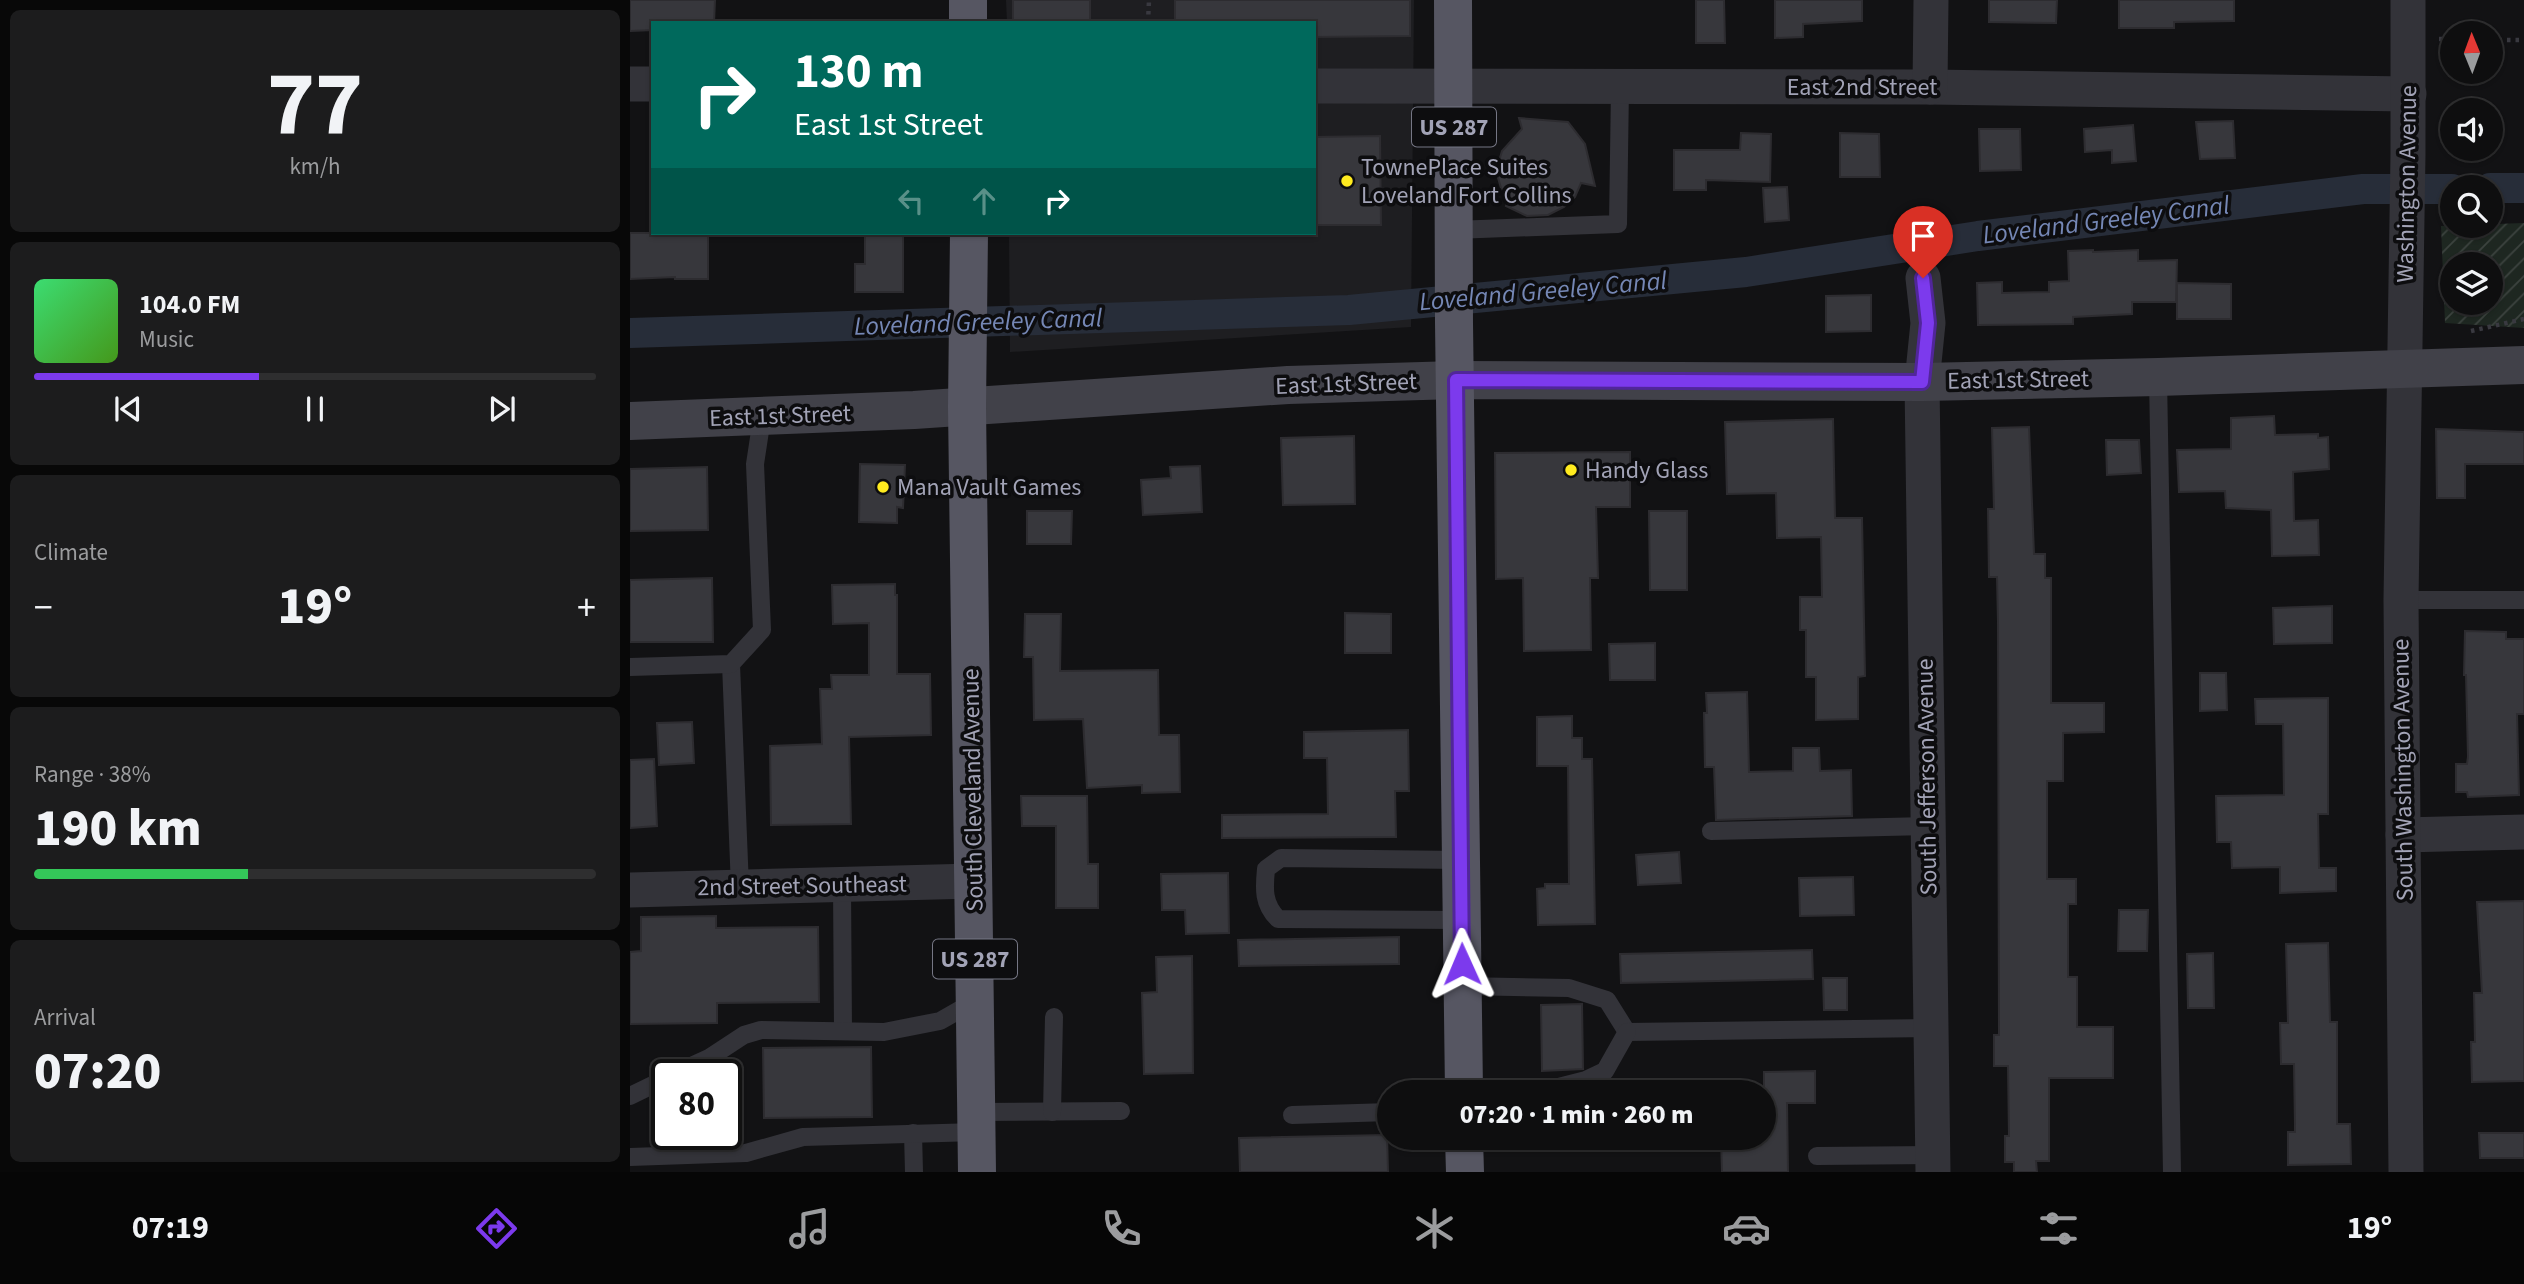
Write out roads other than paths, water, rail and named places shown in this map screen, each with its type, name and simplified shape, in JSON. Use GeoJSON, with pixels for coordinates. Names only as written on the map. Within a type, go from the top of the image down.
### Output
{"type":"FeatureCollection","features":[{"type":"Feature","properties":{"kind":"highway"},"geometry":{"type":"LineString","coordinates":[[968,0],[968,21]]}},
{"type":"Feature","properties":{"kind":"highway","name":"US 287"},"geometry":{"type":"LineString","coordinates":[[1453,0],[1454,323],[1464,1080]]}},
{"type":"Feature","properties":{"kind":"highway","name":"US 287"},"geometry":{"type":"LineString","coordinates":[[967,407],[969,235]]}},
{"type":"Feature","properties":{"kind":"highway","name":"South Cleveland Avenue"},"geometry":{"type":"LineString","coordinates":[[967,407],[977,1172]]}},
{"type":"Feature","properties":{"kind":"highway"},"geometry":{"type":"LineString","coordinates":[[1464,1150],[1465,1172]]}},
{"type":"Feature","properties":{"kind":"main road","name":"East 1st Street"},"geometry":{"type":"LineString","coordinates":[[630,421],[762,418],[1288,385],[1456,380],[1922,382],[2524,365]]}},
{"type":"Feature","properties":{"kind":"street"},"geometry":{"type":"LineString","coordinates":[[1930,87],[1931,0]]}},
{"type":"Feature","properties":{"kind":"street","name":"Washington Avenue"},"geometry":{"type":"LineString","coordinates":[[2404,368],[2409,154],[2408,0]]}},
{"type":"Feature","properties":{"kind":"street"},"geometry":{"type":"LineString","coordinates":[[630,84],[651,84]]}},
{"type":"Feature","properties":{"kind":"street","name":"East 2nd Street"},"geometry":{"type":"LineString","coordinates":[[1316,86],[1930,87],[2409,94]]}},
{"type":"Feature","properties":{"kind":"street","name":"South Jefferson Avenue"},"geometry":{"type":"LineString","coordinates":[[1923,278],[1928,323],[1922,382],[1933,1164]]}},
{"type":"Feature","properties":{"kind":"street","name":"South Washington Avenue"},"geometry":{"type":"LineString","coordinates":[[2404,368],[2401,600],[2406,1172]]}},
{"type":"Feature","properties":{"kind":"street"},"geometry":{"type":"LineString","coordinates":[[2403,835],[2524,832]]}},
{"type":"Feature","properties":{"kind":"street","name":"2nd Street Southeast"},"geometry":{"type":"LineString","coordinates":[[630,890],[974,881]]}},
{"type":"Feature","properties":{"kind":"lane"},"geometry":{"type":"LineString","coordinates":[[1454,243],[1618,224],[1620,87]]}},
{"type":"Feature","properties":{"kind":"lane"},"geometry":{"type":"LineString","coordinates":[[2158,377],[2172,1172]]}},
{"type":"Feature","properties":{"kind":"lane"},"geometry":{"type":"LineString","coordinates":[[740,887],[731,664],[762,630],[755,464],[762,418]]}},
{"type":"Feature","properties":{"kind":"lane"},"geometry":{"type":"LineString","coordinates":[[2401,600],[2524,600]]}},
{"type":"Feature","properties":{"kind":"lane"},"geometry":{"type":"LineString","coordinates":[[630,667],[731,664]]}},
{"type":"Feature","properties":{"kind":"lane"},"geometry":{"type":"LineString","coordinates":[[1711,831],[1928,827]]}},
{"type":"Feature","properties":{"kind":"lane"},"geometry":{"type":"LineString","coordinates":[[1461,860],[1282,858],[1266,869],[1264,884],[1269,909],[1278,919],[1462,920]]}},
{"type":"Feature","properties":{"kind":"lane"},"geometry":{"type":"LineString","coordinates":[[842,884],[843,1031]]}},
{"type":"Feature","properties":{"kind":"lane"},"geometry":{"type":"LineString","coordinates":[[1462,986],[1569,988],[1607,1000],[1627,1032]]}},
{"type":"Feature","properties":{"kind":"lane"},"geometry":{"type":"LineString","coordinates":[[707,1059],[744,1035],[761,1030],[884,1032],[940,1021],[975,1001]]}},
{"type":"Feature","properties":{"kind":"lane"},"geometry":{"type":"LineString","coordinates":[[1052,1112],[1054,1017]]}},
{"type":"Feature","properties":{"kind":"lane"},"geometry":{"type":"LineString","coordinates":[[1627,1032],[1931,1028]]}},
{"type":"Feature","properties":{"kind":"lane"},"geometry":{"type":"LineString","coordinates":[[1586,1080],[1605,1071],[1627,1032]]}},
{"type":"Feature","properties":{"kind":"lane"},"geometry":{"type":"LineString","coordinates":[[630,1096],[651,1086]]}},
{"type":"Feature","properties":{"kind":"lane"},"geometry":{"type":"LineString","coordinates":[[630,1157],[746,1153],[803,1137],[913,1133],[1052,1112],[1121,1111]]}},
{"type":"Feature","properties":{"kind":"lane"},"geometry":{"type":"LineString","coordinates":[[1292,1115],[1377,1112]]}},
{"type":"Feature","properties":{"kind":"lane"},"geometry":{"type":"LineString","coordinates":[[913,1133],[914,1172]]}},
{"type":"Feature","properties":{"kind":"lane"},"geometry":{"type":"LineString","coordinates":[[1817,1156],[1933,1164]]}},
{"type":"Feature","properties":{"kind":"waterway","name":"Loveland Greeley Canal"},"geometry":{"type":"LineString","coordinates":[[2503,188],[2524,188]]}},
{"type":"Feature","properties":{"kind":"waterway","name":"Loveland Greeley Canal"},"geometry":{"type":"LineString","coordinates":[[630,333],[1349,310],[1746,272],[1978,236],[2363,189],[2440,189]]}},
{"type":"Feature","properties":{"kind":"place","name":"TownePlace Suites Loveland Fort Collins"},"geometry":{"type":"Point","coordinates":[1347,181]}},
{"type":"Feature","properties":{"kind":"place","name":"Handy Glass"},"geometry":{"type":"Point","coordinates":[1571,470]}},
{"type":"Feature","properties":{"kind":"place","name":"Mana Vault Games"},"geometry":{"type":"Point","coordinates":[883,487]}}]}
